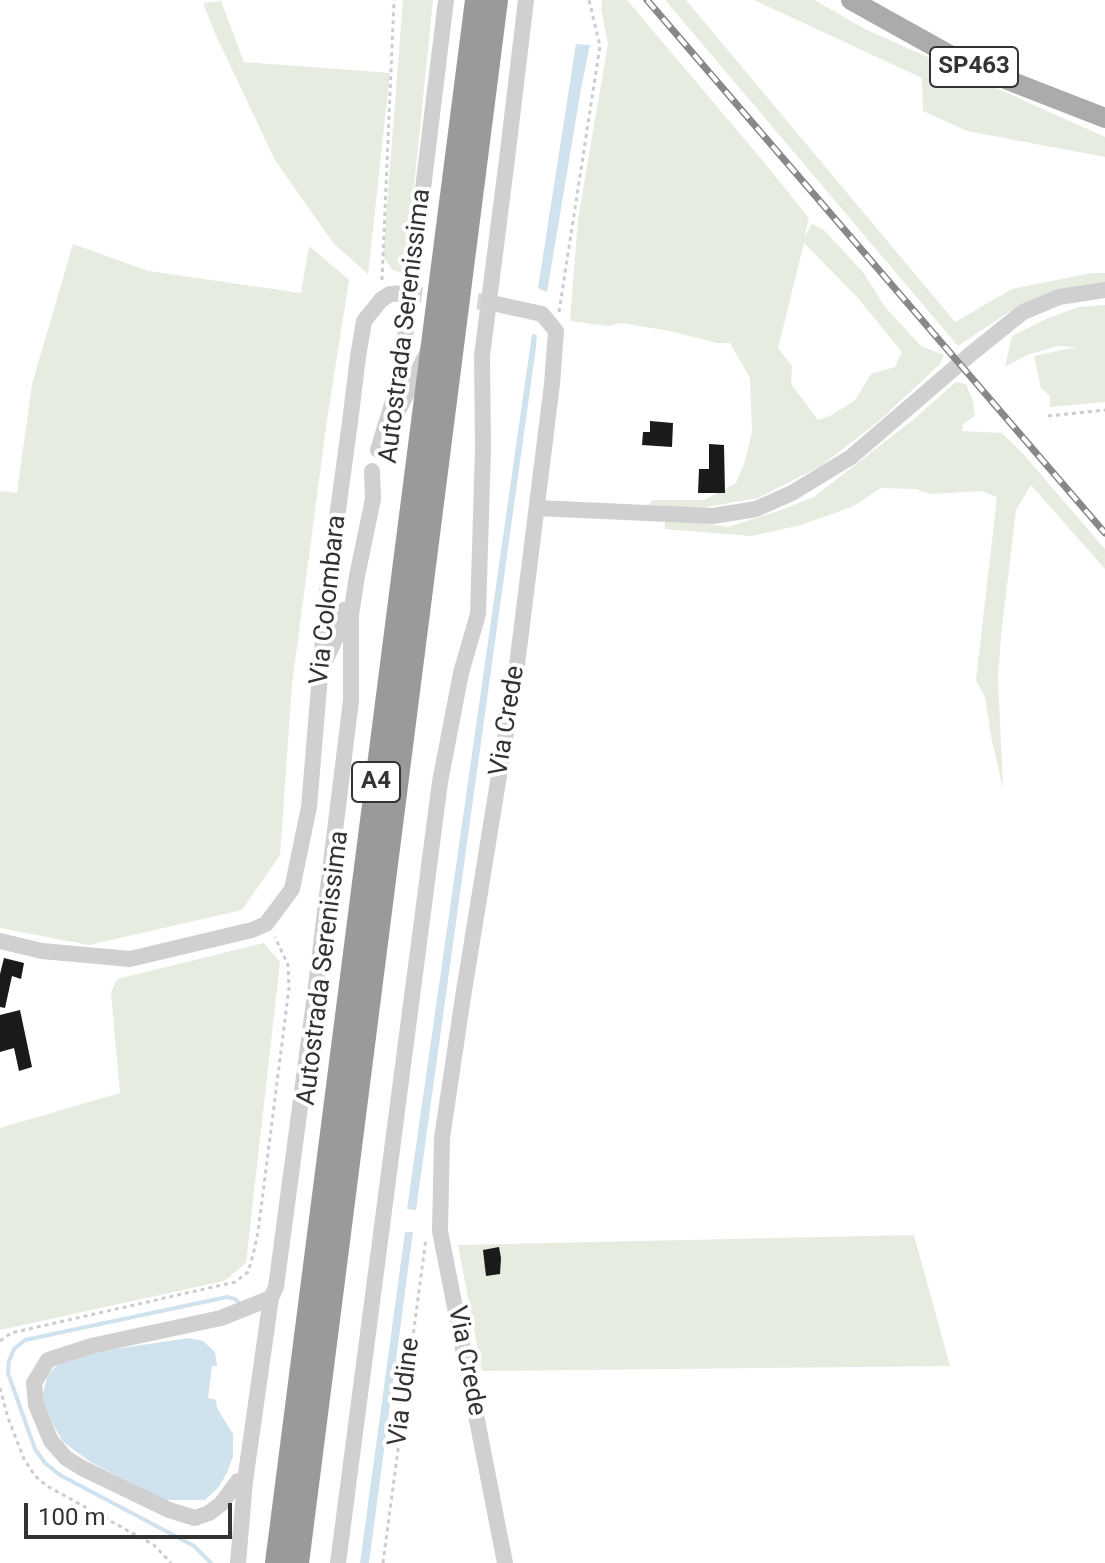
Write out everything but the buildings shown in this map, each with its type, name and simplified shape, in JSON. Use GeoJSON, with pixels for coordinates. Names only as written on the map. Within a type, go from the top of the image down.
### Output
{"type":"FeatureCollection","features":[{"type":"Feature","properties":{"kind":"highway","name":"Autostrada Serenissima"},"geometry":{"type":"LineString","coordinates":[[276,1563],[476,0]]}},
{"type":"Feature","properties":{"kind":"highway","name":"Autostrada Serenissima"},"geometry":{"type":"LineString","coordinates":[[298,1563],[497,0]]}},
{"type":"Feature","properties":{"kind":"main road","name":"SP463"},"geometry":{"type":"LineString","coordinates":[[851,0],[964,63],[1105,118]]}},
{"type":"Feature","properties":{"kind":"street"},"geometry":{"type":"LineString","coordinates":[[320,671],[341,627],[354,545],[400,378],[446,0]]}},
{"type":"Feature","properties":{"kind":"street"},"geometry":{"type":"LineString","coordinates":[[338,1563],[440,782],[461,673],[478,614],[483,449],[482,356],[526,0]]}},
{"type":"Feature","properties":{"kind":"street"},"geometry":{"type":"LineString","coordinates":[[381,300],[409,287]]}},
{"type":"Feature","properties":{"kind":"street"},"geometry":{"type":"LineString","coordinates":[[492,303],[542,314],[556,331],[537,508],[713,516],[756,509],[792,493],[851,457],[1023,312],[1059,297],[1105,290]]}},
{"type":"Feature","properties":{"kind":"street","name":"Via Colombara"},"geometry":{"type":"LineString","coordinates":[[266,924],[292,889],[309,807],[327,591],[358,357],[364,321],[381,300]]}},
{"type":"Feature","properties":{"kind":"street"},"geometry":{"type":"LineString","coordinates":[[378,450],[432,345]]}},
{"type":"Feature","properties":{"kind":"street"},"geometry":{"type":"LineString","coordinates":[[238,1563],[245,1481],[271,1298],[276,1287],[314,1002],[351,700],[351,615],[373,499],[372,471]]}},
{"type":"Feature","properties":{"kind":"street","name":"Via Crede"},"geometry":{"type":"LineString","coordinates":[[505,1563],[440,1231],[442,1138],[517,665],[537,508]]}},
{"type":"Feature","properties":{"kind":"street"},"geometry":{"type":"LineString","coordinates":[[0,941],[42,951],[130,959],[266,924]]}},
{"type":"Feature","properties":{"kind":"street"},"geometry":{"type":"LineString","coordinates":[[245,1481],[238,1481],[221,1504],[209,1513],[195,1518],[169,1510],[66,1458],[51,1441],[36,1405],[34,1383],[48,1360],[91,1346],[221,1318],[271,1298]]}},
{"type":"Feature","properties":{"kind":"path"},"geometry":{"type":"LineString","coordinates":[[381,300],[394,0]]}},
{"type":"Feature","properties":{"kind":"path"},"geometry":{"type":"LineString","coordinates":[[556,331],[600,46],[589,0]]}},
{"type":"Feature","properties":{"kind":"path"},"geometry":{"type":"LineString","coordinates":[[1048,416],[1105,410]]}},
{"type":"Feature","properties":{"kind":"path"},"geometry":{"type":"LineString","coordinates":[[0,1341],[11,1333],[235,1282],[248,1272],[258,1232],[289,988],[288,965],[266,924]]}},
{"type":"Feature","properties":{"kind":"path","name":"Via Udine"},"geometry":{"type":"LineString","coordinates":[[383,1563],[426,1235],[440,1231]]}},
{"type":"Feature","properties":{"kind":"path"},"geometry":{"type":"LineString","coordinates":[[0,1388],[24,1459],[35,1476],[47,1486],[154,1545],[171,1563]]}},
{"type":"Feature","properties":{"kind":"shaded area"},"geometry":{"type":"Polygon","coordinates":[[[403,0],[433,0],[405,274],[393,270],[383,257],[403,0]]]}},
{"type":"Feature","properties":{"kind":"shaded area"},"geometry":{"type":"Polygon","coordinates":[[[602,0],[627,0],[809,218],[804,238],[812,224],[824,230],[863,272],[885,307],[921,346],[944,355],[939,365],[880,420],[821,466],[758,498],[700,508],[649,505],[652,500],[704,500],[736,483],[752,432],[750,378],[730,343],[620,323],[608,326],[570,321],[578,220],[608,43],[602,0]],[[804,243],[778,348],[792,366],[791,384],[818,420],[855,400],[871,374],[895,367],[902,352],[858,298],[804,243]]]}},
{"type":"Feature","properties":{"kind":"shaded area"},"geometry":{"type":"Polygon","coordinates":[[[665,0],[686,0],[955,322],[1012,289],[1092,273],[1105,273],[1105,284],[1083,285],[1021,304],[958,346],[665,0]]]}},
{"type":"Feature","properties":{"kind":"shaded area"},"geometry":{"type":"Polygon","coordinates":[[[754,0],[814,0],[865,29],[1105,137],[1105,157],[967,131],[923,111],[922,78],[754,0]]]}},
{"type":"Feature","properties":{"kind":"shaded area"},"geometry":{"type":"Polygon","coordinates":[[[221,1],[244,62],[390,73],[368,274],[334,244],[275,160],[203,3],[221,1]]]}},
{"type":"Feature","properties":{"kind":"shaded area"},"geometry":{"type":"Polygon","coordinates":[[[73,244],[148,271],[301,293],[309,246],[349,280],[292,684],[280,855],[242,910],[89,945],[0,928],[0,491],[17,493],[32,384],[73,244]]]}},
{"type":"Feature","properties":{"kind":"shaded area"},"geometry":{"type":"Polygon","coordinates":[[[1105,305],[1105,402],[1050,407],[1050,396],[1041,388],[1034,356],[1077,347],[1057,346],[1027,355],[1005,367],[1012,336],[1078,307],[1105,305]]]}},
{"type":"Feature","properties":{"kind":"shaded area"},"geometry":{"type":"Polygon","coordinates":[[[956,382],[966,384],[975,416],[963,424],[962,431],[1002,433],[1105,549],[1105,569],[1031,485],[1016,510],[1001,636],[998,677],[1003,789],[985,697],[976,680],[997,497],[981,491],[931,494],[916,489],[881,488],[852,507],[801,525],[751,536],[665,529],[665,522],[728,527],[814,497],[956,382]]]}},
{"type":"Feature","properties":{"kind":"shaded area"},"geometry":{"type":"Polygon","coordinates":[[[264,943],[280,962],[246,1263],[224,1281],[0,1330],[0,1128],[120,1093],[111,992],[117,979],[264,943]]]}},
{"type":"Feature","properties":{"kind":"shaded area"},"geometry":{"type":"Polygon","coordinates":[[[914,1235],[950,1366],[482,1371],[458,1245],[914,1235]]]}},
{"type":"Feature","properties":{"kind":"water"},"geometry":{"type":"Polygon","coordinates":[[[576,44],[590,45],[547,292],[538,288],[576,44]]]}},
{"type":"Feature","properties":{"kind":"water"},"geometry":{"type":"Polygon","coordinates":[[[532,334],[537,335],[536,347],[416,1210],[407,1209],[532,334]]]}},
{"type":"Feature","properties":{"kind":"water"},"geometry":{"type":"Polygon","coordinates":[[[405,1232],[413,1232],[369,1563],[360,1563],[405,1232]]]}},
{"type":"Feature","properties":{"kind":"water"},"geometry":{"type":"Polygon","coordinates":[[[189,1338],[203,1341],[215,1352],[217,1366],[212,1366],[208,1398],[216,1400],[217,1408],[233,1434],[233,1456],[218,1488],[205,1500],[165,1500],[92,1463],[63,1442],[41,1403],[47,1377],[56,1366],[82,1354],[189,1338]]]}},
{"type":"Feature","properties":{"kind":"waterway"},"geometry":{"type":"LineString","coordinates":[[211,1563],[194,1546],[60,1475],[45,1463],[35,1449],[14,1390],[8,1373],[9,1361],[14,1349],[25,1340],[227,1297],[240,1304]]}},
{"type":"Feature","properties":{"kind":"tunnel"},"geometry":{"type":"LineString","coordinates":[[406,293],[492,303]]}},
{"type":"Feature","properties":{"kind":"railway"},"geometry":{"type":"LineString","coordinates":[[647,0],[1105,533]]}}]}
